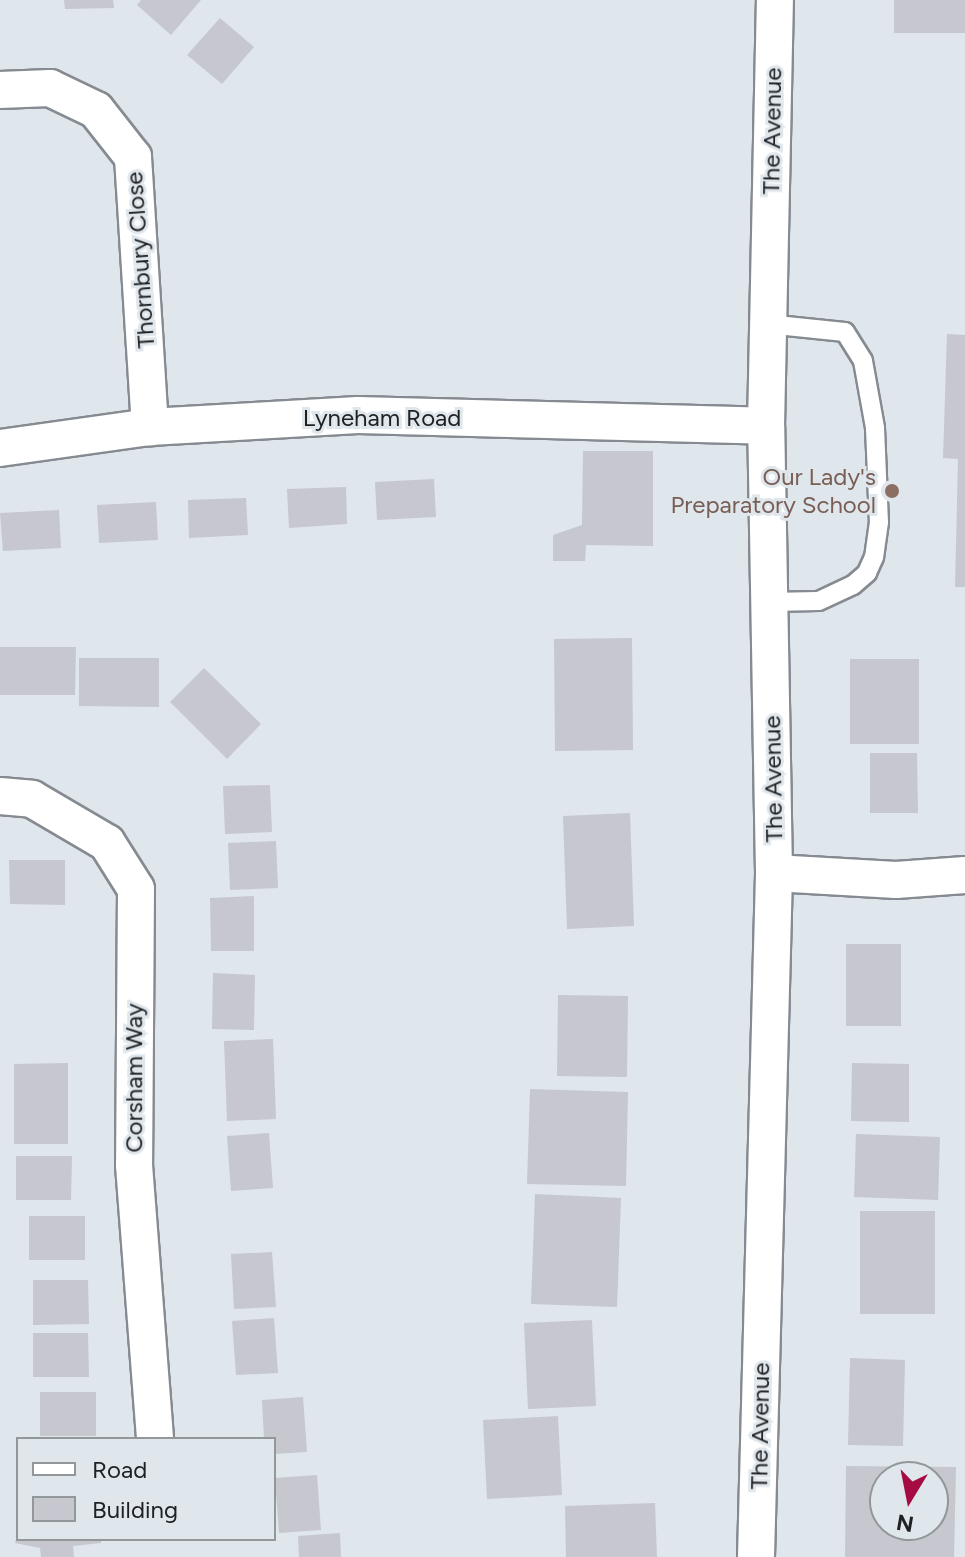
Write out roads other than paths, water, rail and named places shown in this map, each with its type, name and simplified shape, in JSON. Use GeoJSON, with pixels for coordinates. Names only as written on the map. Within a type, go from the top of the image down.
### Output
{"type":"FeatureCollection","features":[{"type":"Feature","properties":{"kind":"street","name":"The Avenue"},"geometry":{"type":"LineString","coordinates":[[756,1557],[774,873],[766,426],[775,0]]}},
{"type":"Feature","properties":{"kind":"street","name":"Thornbury Close"},"geometry":{"type":"LineString","coordinates":[[0,90],[50,88],[96,110],[133,157],[150,427]]}},
{"type":"Feature","properties":{"kind":"street","name":"Lyneham Road"},"geometry":{"type":"LineString","coordinates":[[0,448],[150,427],[358,415],[766,426]]}},
{"type":"Feature","properties":{"kind":"street","name":"Corsham Way"},"geometry":{"type":"LineString","coordinates":[[0,796],[32,799],[107,843],[136,889],[134,1165],[155,1437]]}},
{"type":"Feature","properties":{"kind":"street"},"geometry":{"type":"LineString","coordinates":[[774,873],[896,880],[965,875]]}},
{"type":"Feature","properties":{"kind":"lane"},"geometry":{"type":"LineString","coordinates":[[767,324],[845,332],[863,361],[875,428],[879,522],[874,557],[867,573],[853,585],[818,601],[770,602]]}},
{"type":"Feature","properties":{"kind":"place","name":"Our Lady's Preparatory School"},"geometry":{"type":"Point","coordinates":[892,491]}}]}
